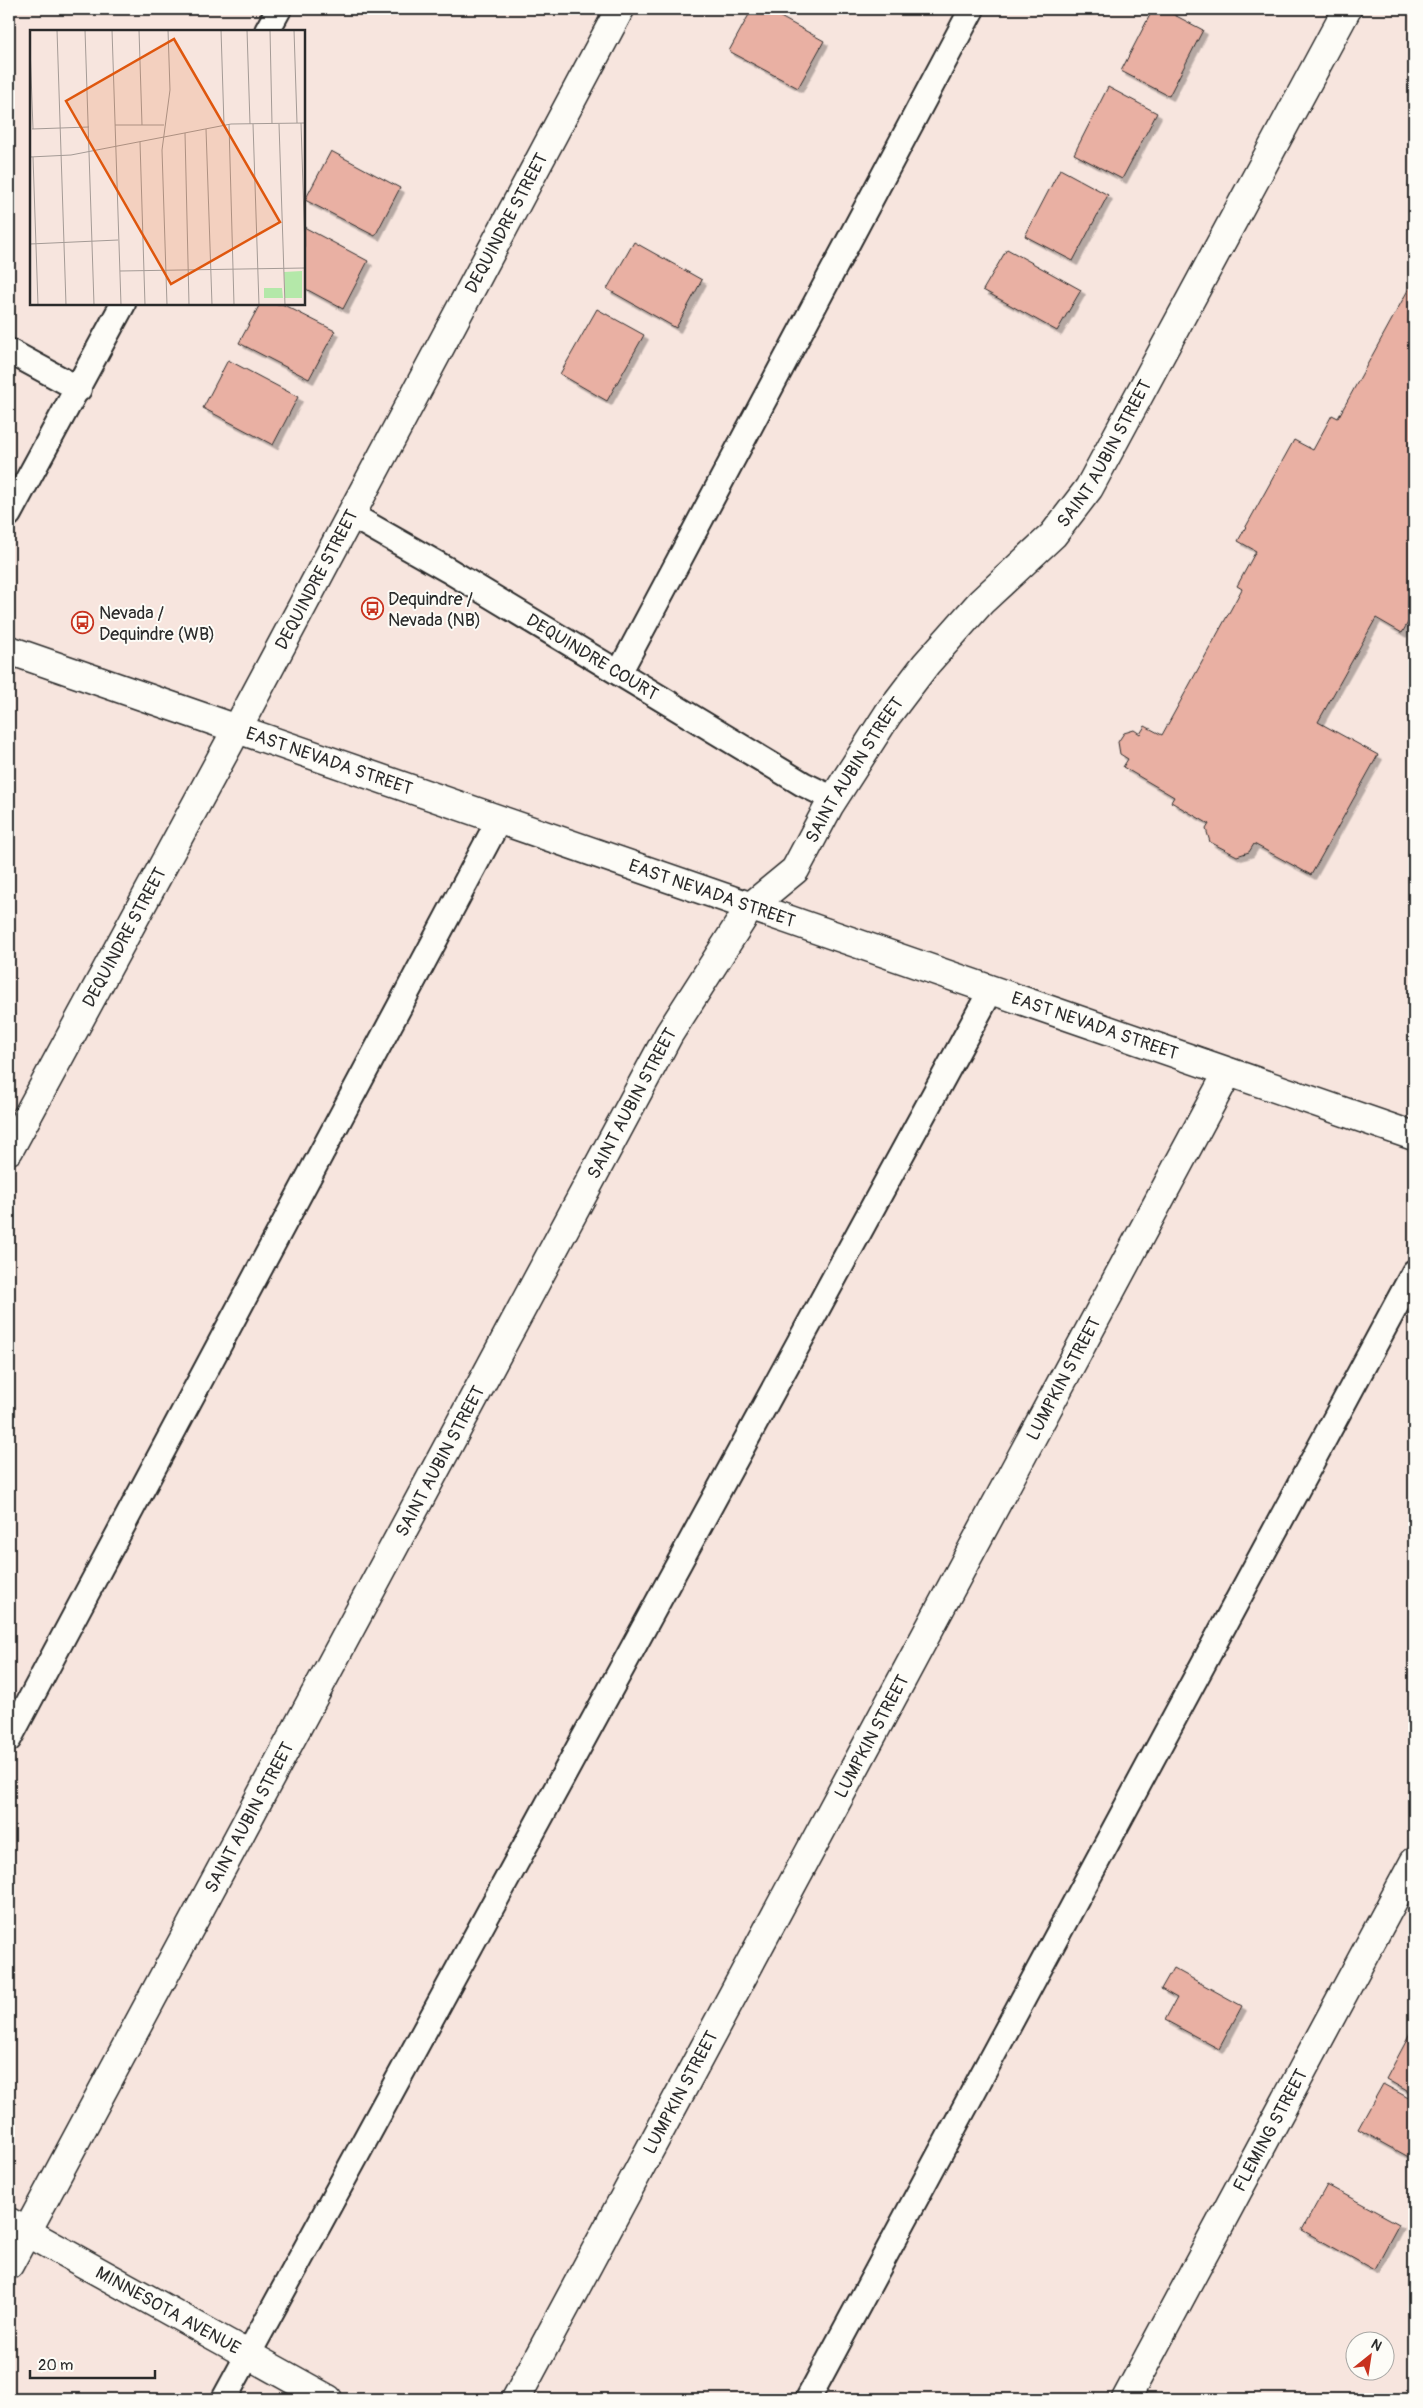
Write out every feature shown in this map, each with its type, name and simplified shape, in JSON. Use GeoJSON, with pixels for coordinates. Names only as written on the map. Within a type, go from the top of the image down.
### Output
{"type":"FeatureCollection","features":[{"type":"Feature","properties":{"kind":"street","name":"DEQUINDRE STREET"},"geometry":{"type":"LineString","coordinates":[[9,1150],[351,515],[620,9]]}},
{"type":"Feature","properties":{"kind":"street","name":"SAINT AUBIN STREET"},"geometry":{"type":"LineString","coordinates":[[9,2265],[18,2227],[669,1034],[750,907],[795,870],[834,799],[888,714],[926,664],[981,602],[1053,535],[1089,488],[1347,9]]}},
{"type":"Feature","properties":{"kind":"street","name":"EAST NEVADA STREET"},"geometry":{"type":"LineString","coordinates":[[9,650],[1414,1136]]}},
{"type":"Feature","properties":{"kind":"street","name":"LUMPKIN STREET"},"geometry":{"type":"LineString","coordinates":[[516,2399],[1228,1072]]}},
{"type":"Feature","properties":{"kind":"street","name":"FLEMING STREET"},"geometry":{"type":"LineString","coordinates":[[1126,2399],[1414,1862]]}},
{"type":"Feature","properties":{"kind":"street","name":"MINNESOTA AVENUE"},"geometry":{"type":"LineString","coordinates":[[18,2227],[328,2399]]}},
{"type":"Feature","properties":{"kind":"lane"},"geometry":{"type":"LineString","coordinates":[[268,30],[279,9]]}},
{"type":"Feature","properties":{"kind":"lane"},"geometry":{"type":"LineString","coordinates":[[619,673],[972,9]]}},
{"type":"Feature","properties":{"kind":"lane"},"geometry":{"type":"LineString","coordinates":[[9,514],[79,389],[122,305]]}},
{"type":"Feature","properties":{"kind":"lane"},"geometry":{"type":"LineString","coordinates":[[9,351],[79,389]]}},
{"type":"Feature","properties":{"kind":"lane","name":"DEQUINDRE COURT"},"geometry":{"type":"LineString","coordinates":[[351,515],[448,570],[803,784],[834,799]]}},
{"type":"Feature","properties":{"kind":"lane"},"geometry":{"type":"LineString","coordinates":[[9,1739],[499,820]]}},
{"type":"Feature","properties":{"kind":"lane"},"geometry":{"type":"LineString","coordinates":[[224,2399],[991,990]]}},
{"type":"Feature","properties":{"kind":"lane"},"geometry":{"type":"LineString","coordinates":[[808,2399],[1414,1272]]}},
{"type":"Feature","properties":{"kind":"building"},"geometry":{"type":"Polygon","coordinates":[[[752,9],[766,9],[824,41],[798,88],[729,51],[752,9]]]}},
{"type":"Feature","properties":{"kind":"building"},"geometry":{"type":"Polygon","coordinates":[[[1153,9],[1163,9],[1203,30],[1169,96],[1121,71],[1153,9]]]}},
{"type":"Feature","properties":{"kind":"building"},"geometry":{"type":"Polygon","coordinates":[[[1108,87],[1157,113],[1122,179],[1074,154],[1108,87]]]}},
{"type":"Feature","properties":{"kind":"building"},"geometry":{"type":"Polygon","coordinates":[[[331,151],[400,188],[375,236],[305,200],[331,151]]]}},
{"type":"Feature","properties":{"kind":"building"},"geometry":{"type":"Polygon","coordinates":[[[1060,169],[1108,195],[1073,261],[1025,236],[1060,169]]]}},
{"type":"Feature","properties":{"kind":"building"},"geometry":{"type":"Polygon","coordinates":[[[305,228],[368,261],[343,309],[305,289],[305,228]]]}},
{"type":"Feature","properties":{"kind":"building"},"geometry":{"type":"Polygon","coordinates":[[[634,242],[702,280],[676,328],[607,289],[634,242]]]}},
{"type":"Feature","properties":{"kind":"building"},"geometry":{"type":"Polygon","coordinates":[[[1007,249],[1081,290],[1057,331],[983,290],[1007,249]]]}},
{"type":"Feature","properties":{"kind":"building"},"geometry":{"type":"Polygon","coordinates":[[[1414,279],[1414,612],[1402,633],[1376,618],[1318,722],[1378,755],[1311,875],[1254,844],[1249,852],[1237,856],[1210,842],[1206,829],[1209,824],[1171,802],[1174,797],[1123,767],[1128,759],[1120,754],[1118,742],[1124,733],[1134,730],[1140,734],[1145,726],[1162,735],[1242,589],[1237,586],[1256,551],[1238,541],[1294,440],[1313,450],[1332,415],[1338,418],[1414,279]]]}},
{"type":"Feature","properties":{"kind":"building"},"geometry":{"type":"Polygon","coordinates":[[[259,305],[284,305],[335,331],[309,379],[239,343],[259,305]]]}},
{"type":"Feature","properties":{"kind":"building"},"geometry":{"type":"Polygon","coordinates":[[[597,309],[644,335],[607,401],[560,374],[597,309]]]}},
{"type":"Feature","properties":{"kind":"building"},"geometry":{"type":"Polygon","coordinates":[[[228,360],[298,397],[273,445],[203,408],[228,360]]]}},
{"type":"Feature","properties":{"kind":"building"},"geometry":{"type":"Polygon","coordinates":[[[1173,1968],[1242,2006],[1219,2049],[1165,2020],[1177,1998],[1161,1989],[1173,1968]]]}},
{"type":"Feature","properties":{"kind":"building"},"geometry":{"type":"Polygon","coordinates":[[[1410,2034],[1414,2036],[1414,2095],[1386,2079],[1410,2034]]]}},
{"type":"Feature","properties":{"kind":"building"},"geometry":{"type":"Polygon","coordinates":[[[1383,2084],[1414,2101],[1414,2160],[1358,2129],[1383,2084]]]}},
{"type":"Feature","properties":{"kind":"building"},"geometry":{"type":"Polygon","coordinates":[[[1327,2185],[1399,2224],[1374,2270],[1302,2230],[1327,2185]]]}},
{"type":"Feature","properties":{"kind":"place","name":"Dequindre / Nevada (NB)"},"geometry":{"type":"Point","coordinates":[372,609]}},
{"type":"Feature","properties":{"kind":"place","name":"Nevada / Dequindre (WB)"},"geometry":{"type":"Point","coordinates":[83,623]}}]}
